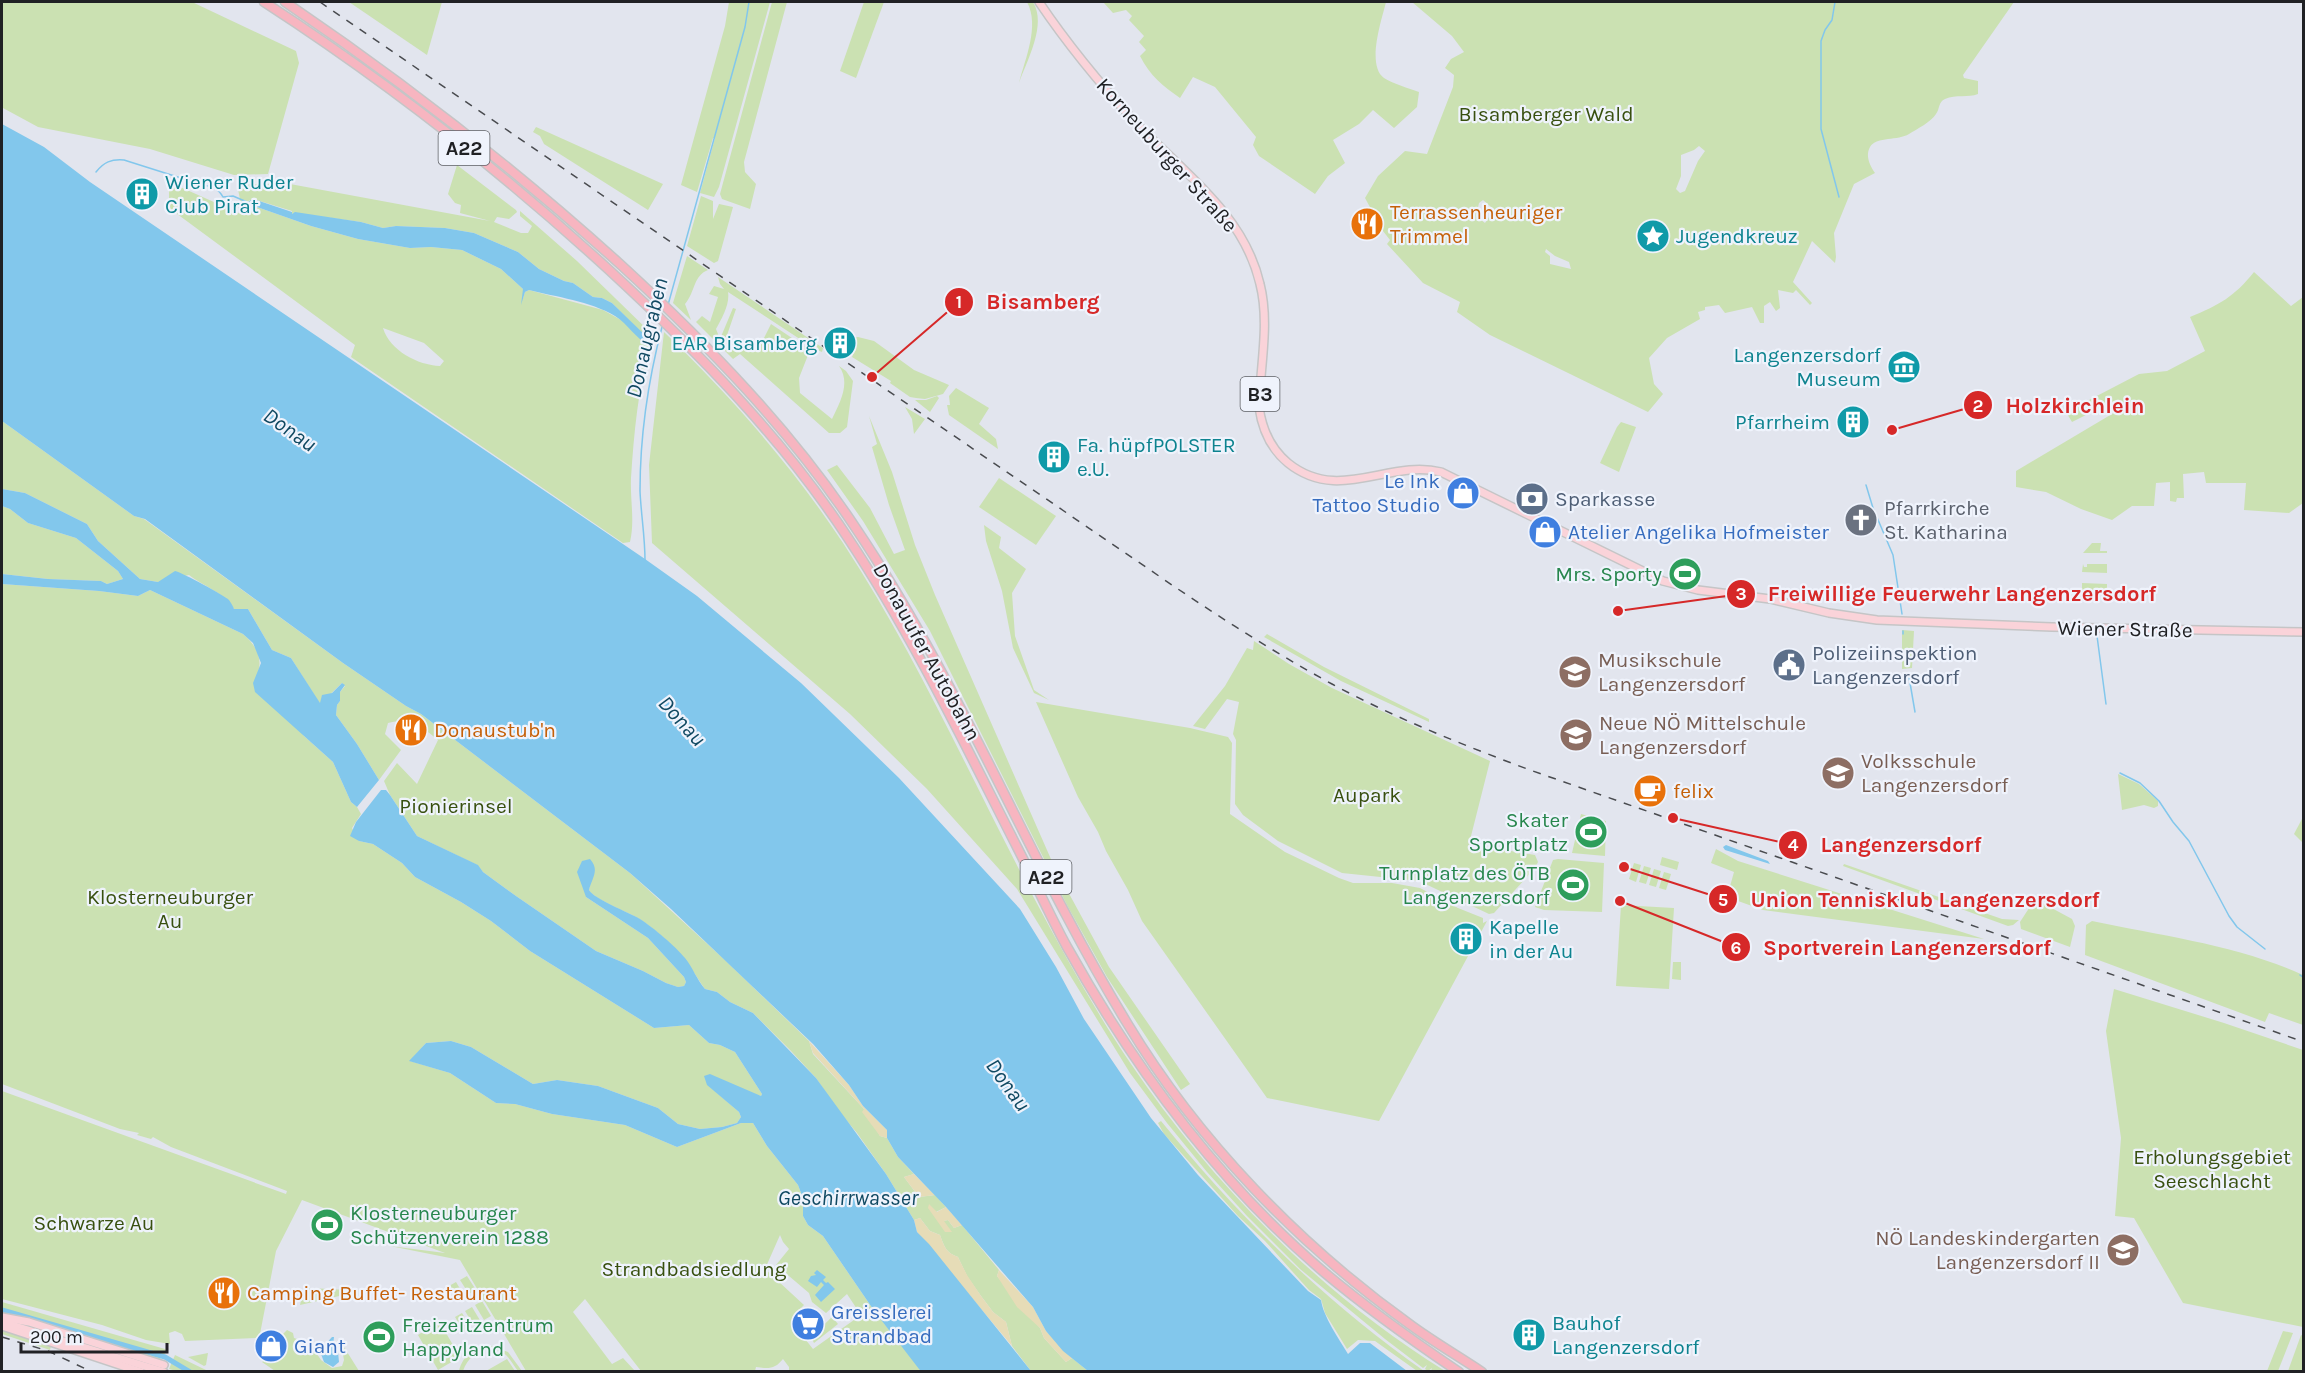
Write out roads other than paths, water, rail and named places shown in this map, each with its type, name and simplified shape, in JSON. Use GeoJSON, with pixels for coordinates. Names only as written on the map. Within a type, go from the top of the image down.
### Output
{"type":"FeatureCollection","features":[{"type":"Feature","properties":{"kind":"highway","name":"Donauufer Autobahn"},"geometry":{"type":"LineString","coordinates":[[264,2],[361,69],[537,206],[652,310],[728,386],[789,457],[840,526],[880,588],[944,704],[1067,945],[1120,1035],[1181,1120],[1253,1204],[1322,1270],[1403,1334],[1460,1371]]}},
{"type":"Feature","properties":{"kind":"highway","name":"Donauufer Autobahn"},"geometry":{"type":"LineString","coordinates":[[285,2],[351,47],[539,192],[682,322],[776,423],[819,476],[856,528],[922,637],[1078,939],[1129,1027],[1191,1114],[1263,1197],[1333,1263],[1411,1325],[1482,1371]]}},
{"type":"Feature","properties":{"kind":"main road","name":"Korneuburger Straße"},"geometry":{"type":"LineString","coordinates":[[1039,2],[1095,76],[1151,138],[1221,207],[1244,242],[1257,272],[1263,298],[1260,414],[1268,438],[1282,458],[1308,475],[1335,481],[1353,481],[1421,469],[1441,472],[1663,581]]}},
{"type":"Feature","properties":{"kind":"main road","name":"Wiener Straße"},"geometry":{"type":"LineString","coordinates":[[1663,581],[1698,590],[1770,599],[1829,614],[1877,620],[2052,627],[2304,632]]}},
{"type":"Feature","properties":{"kind":"main road"},"geometry":{"type":"LineString","coordinates":[[2,1317],[29,1322],[153,1361],[164,1368]]}},
{"type":"Feature","properties":{"kind":"main road"},"geometry":{"type":"LineString","coordinates":[[2,1324],[164,1368]]}},
{"type":"Feature","properties":{"kind":"main road"},"geometry":{"type":"LineString","coordinates":[[2,1324],[141,1371]]}},
{"type":"Feature","properties":{"kind":"water","name":"Donau"},"geometry":{"type":"Polygon","coordinates":[[[2,124],[44,147],[90,182],[645,559],[697,596],[801,683],[899,778],[1020,909],[1056,967],[1084,1019],[1151,1118],[1198,1175],[1308,1291],[1321,1300],[1328,1320],[1348,1354],[1360,1343],[1370,1343],[1407,1371],[1088,1371],[1063,1351],[1046,1331],[1033,1307],[946,1207],[898,1157],[887,1138],[887,1130],[863,1106],[849,1085],[813,1044],[630,873],[421,714],[343,663],[145,519],[134,516],[2,421],[2,124]]]}},
{"type":"Feature","properties":{"kind":"water"},"geometry":{"type":"Polygon","coordinates":[[[253,199],[292,212],[292,214],[295,212],[361,222],[383,228],[396,226],[445,228],[474,233],[518,252],[539,269],[573,283],[593,297],[612,303],[647,337],[651,343],[650,346],[615,316],[584,303],[529,290],[525,292],[521,305],[523,289],[501,269],[462,250],[431,247],[410,248],[358,239],[311,226],[257,207],[252,201],[246,203],[253,199]]]}},
{"type":"Feature","properties":{"kind":"water"},"geometry":{"type":"Polygon","coordinates":[[[2,489],[25,493],[87,524],[98,541],[140,579],[158,582],[175,571],[226,597],[234,609],[248,609],[272,650],[291,658],[320,703],[322,695],[332,693],[342,683],[345,685],[340,692],[336,715],[379,780],[357,807],[351,802],[333,762],[255,692],[253,683],[261,663],[253,643],[243,634],[150,590],[138,596],[2,584],[2,574],[101,581],[107,584],[123,579],[118,571],[76,538],[28,523],[10,509],[2,506],[2,489]]]}},
{"type":"Feature","properties":{"kind":"water","name":"Geschirrwasser"},"geometry":{"type":"Polygon","coordinates":[[[381,790],[386,790],[390,795],[417,836],[478,865],[483,872],[596,951],[666,983],[678,987],[684,986],[686,982],[684,977],[648,938],[586,897],[577,872],[582,861],[590,859],[595,870],[589,890],[592,894],[640,919],[658,932],[685,958],[705,989],[717,992],[730,1002],[753,1013],[816,1078],[886,1174],[914,1220],[917,1232],[1031,1371],[922,1372],[875,1312],[823,1236],[808,1225],[803,1216],[803,1198],[798,1185],[767,1146],[753,1123],[741,1123],[677,1147],[625,1125],[552,1114],[515,1104],[496,1103],[450,1073],[409,1061],[426,1043],[451,1041],[471,1047],[533,1084],[557,1080],[598,1086],[658,1108],[678,1124],[700,1129],[737,1123],[741,1117],[739,1112],[707,1085],[704,1076],[710,1074],[761,1096],[762,1094],[735,1052],[709,1043],[689,1025],[654,1028],[530,951],[491,921],[461,902],[415,877],[402,863],[373,844],[350,836],[356,822],[381,790]]]}},
{"type":"Feature","properties":{"kind":"water"},"geometry":{"type":"Polygon","coordinates":[[[1726,845],[1768,861],[1770,864],[1725,850],[1723,847],[1726,845]]]}},
{"type":"Feature","properties":{"kind":"water"},"geometry":{"type":"Polygon","coordinates":[[[817,1270],[826,1277],[823,1280],[835,1289],[821,1302],[815,1295],[824,1285],[821,1282],[817,1287],[808,1281],[811,1276],[816,1275],[814,1273],[817,1270]]]}},
{"type":"Feature","properties":{"kind":"water"},"geometry":{"type":"Polygon","coordinates":[[[334,1337],[333,1345],[338,1352],[339,1362],[333,1367],[324,1362],[321,1354],[323,1347],[334,1337]]]}},
{"type":"Feature","properties":{"kind":"waterway","name":"Donaugraben"},"geometry":{"type":"LineString","coordinates":[[668,305],[745,27],[749,2]]}},
{"type":"Feature","properties":{"kind":"waterway"},"geometry":{"type":"LineString","coordinates":[[1835,2],[1832,20],[1821,41],[1821,129],[1839,197]]}},
{"type":"Feature","properties":{"kind":"waterway"},"geometry":{"type":"LineString","coordinates":[[96,172],[108,162],[124,160],[212,187],[223,197],[233,196],[247,202]]}},
{"type":"Feature","properties":{"kind":"waterway","name":"Donaugraben"},"geometry":{"type":"LineString","coordinates":[[645,560],[640,491],[641,449],[649,388],[662,327]]}},
{"type":"Feature","properties":{"kind":"waterway"},"geometry":{"type":"LineString","coordinates":[[1866,485],[1893,555],[1902,614]]}},
{"type":"Feature","properties":{"kind":"waterway"},"geometry":{"type":"LineString","coordinates":[[2097,636],[2106,704]]}},
{"type":"Feature","properties":{"kind":"waterway"},"geometry":{"type":"LineString","coordinates":[[1909,677],[1915,712]]}},
{"type":"Feature","properties":{"kind":"waterway"},"geometry":{"type":"LineString","coordinates":[[2120,773],[2140,783],[2159,801],[2189,841],[2229,916],[2237,927],[2265,949]]}},
{"type":"Feature","properties":{"kind":"waterway"},"geometry":{"type":"LineString","coordinates":[[2300,975],[2304,978]]}},
{"type":"Feature","properties":{"kind":"waterway"},"geometry":{"type":"LineString","coordinates":[[2,1310],[165,1357],[190,1372]]}},
{"type":"Feature","properties":{"kind":"railway"},"geometry":{"type":"LineString","coordinates":[[320,2],[1172,585],[1291,661],[1332,684],[1430,730],[1530,770],[2304,1042]]}},
{"type":"Feature","properties":{"kind":"railway"},"geometry":{"type":"LineString","coordinates":[[2,1337],[48,1351],[92,1372]]}},
{"type":"Feature","properties":{"kind":"place","name":"Wiener Ruder Club Pirat"},"geometry":{"type":"Point","coordinates":[142,194]}},
{"type":"Feature","properties":{"kind":"place","name":"Terrassenheuriger Trimmel"},"geometry":{"type":"Point","coordinates":[1367,224]}},
{"type":"Feature","properties":{"kind":"place","name":"Jugendkreuz"},"geometry":{"type":"Point","coordinates":[1653,236]}},
{"type":"Feature","properties":{"kind":"place","name":"EAR Bisamberg"},"geometry":{"type":"Point","coordinates":[840,343]}},
{"type":"Feature","properties":{"kind":"place","name":"Langenzersdorf Museum"},"geometry":{"type":"Point","coordinates":[1904,367]}},
{"type":"Feature","properties":{"kind":"place","name":"Bisamberg"},"geometry":{"type":"Point","coordinates":[872,377]}},
{"type":"Feature","properties":{"kind":"place","name":"Pfarrheim"},"geometry":{"type":"Point","coordinates":[1853,422]}},
{"type":"Feature","properties":{"kind":"place","name":"Holzkirchlein"},"geometry":{"type":"Point","coordinates":[1892,430]}},
{"type":"Feature","properties":{"kind":"place","name":"Fa. hüpfPOLSTER e.U."},"geometry":{"type":"Point","coordinates":[1054,457]}},
{"type":"Feature","properties":{"kind":"place","name":"Le Ink Tattoo Studio"},"geometry":{"type":"Point","coordinates":[1463,493]}},
{"type":"Feature","properties":{"kind":"place","name":"Sparkasse"},"geometry":{"type":"Point","coordinates":[1532,499]}},
{"type":"Feature","properties":{"kind":"place","name":"Pfarrkirche St. Katharina"},"geometry":{"type":"Point","coordinates":[1861,520]}},
{"type":"Feature","properties":{"kind":"place","name":"Atelier Angelika Hofmeister"},"geometry":{"type":"Point","coordinates":[1545,532]}},
{"type":"Feature","properties":{"kind":"place","name":"Mrs. Sporty"},"geometry":{"type":"Point","coordinates":[1685,574]}},
{"type":"Feature","properties":{"kind":"place","name":"Freiwillige Feuerwehr Langenzersdorf"},"geometry":{"type":"Point","coordinates":[1618,611]}},
{"type":"Feature","properties":{"kind":"place","name":"Polizeiinspektion Langenzersdorf"},"geometry":{"type":"Point","coordinates":[1789,665]}},
{"type":"Feature","properties":{"kind":"place","name":"Musikschule Langenzersdorf"},"geometry":{"type":"Point","coordinates":[1575,672]}},
{"type":"Feature","properties":{"kind":"place","name":"Donaustub'n"},"geometry":{"type":"Point","coordinates":[411,730]}},
{"type":"Feature","properties":{"kind":"place","name":"Neue NÖ Mittelschule Langenzersdorf"},"geometry":{"type":"Point","coordinates":[1576,735]}},
{"type":"Feature","properties":{"kind":"place","name":"Volksschule Langenzersdorf"},"geometry":{"type":"Point","coordinates":[1838,773]}},
{"type":"Feature","properties":{"kind":"place","name":"felix"},"geometry":{"type":"Point","coordinates":[1650,791]}},
{"type":"Feature","properties":{"kind":"place","name":"Langenzersdorf"},"geometry":{"type":"Point","coordinates":[1673,818]}},
{"type":"Feature","properties":{"kind":"place","name":"Skater Sportplatz"},"geometry":{"type":"Point","coordinates":[1591,832]}},
{"type":"Feature","properties":{"kind":"place","name":"Union Tennisklub Langenzersdorf"},"geometry":{"type":"Point","coordinates":[1624,867]}},
{"type":"Feature","properties":{"kind":"place","name":"Turnplatz des ÖTB Langenzersdorf"},"geometry":{"type":"Point","coordinates":[1573,885]}},
{"type":"Feature","properties":{"kind":"place","name":"Sportverein Langenzersdorf"},"geometry":{"type":"Point","coordinates":[1620,901]}},
{"type":"Feature","properties":{"kind":"place","name":"Kapelle in der Au"},"geometry":{"type":"Point","coordinates":[1466,939]}},
{"type":"Feature","properties":{"kind":"place","name":"Klosterneuburger Schützenverein 1288"},"geometry":{"type":"Point","coordinates":[327,1225]}},
{"type":"Feature","properties":{"kind":"place","name":"NÖ Landeskindergarten Langenzersdorf II"},"geometry":{"type":"Point","coordinates":[2123,1250]}},
{"type":"Feature","properties":{"kind":"place","name":"Camping Buffet- Restaurant"},"geometry":{"type":"Point","coordinates":[224,1293]}},
{"type":"Feature","properties":{"kind":"place","name":"Greisslerei Strandbad"},"geometry":{"type":"Point","coordinates":[808,1324]}},
{"type":"Feature","properties":{"kind":"place","name":"Bauhof Langenzersdorf"},"geometry":{"type":"Point","coordinates":[1529,1335]}},
{"type":"Feature","properties":{"kind":"place","name":"Freizeitzentrum Happyland"},"geometry":{"type":"Point","coordinates":[379,1337]}},
{"type":"Feature","properties":{"kind":"place","name":"Giant"},"geometry":{"type":"Point","coordinates":[271,1346]}},
{"type":"Feature","properties":{"kind":"park label","name":"Bisamberger Wald"},"geometry":{"type":"Point","coordinates":[1546,114]}},
{"type":"Feature","properties":{"kind":"park label","name":"Aupark"},"geometry":{"type":"Point","coordinates":[1367,795]}},
{"type":"Feature","properties":{"kind":"park label","name":"Pionierinsel"},"geometry":{"type":"Point","coordinates":[456,806]}},
{"type":"Feature","properties":{"kind":"park label","name":"Klosterneuburger Au"},"geometry":{"type":"Point","coordinates":[170,909]}},
{"type":"Feature","properties":{"kind":"park label","name":"Erholungsgebiet Seeschlacht"},"geometry":{"type":"Point","coordinates":[2212,1169]}},
{"type":"Feature","properties":{"kind":"park label","name":"Schwarze Au"},"geometry":{"type":"Point","coordinates":[94,1223]}},
{"type":"Feature","properties":{"kind":"park label","name":"Strandbadsiedlung"},"geometry":{"type":"Point","coordinates":[694,1269]}}]}
